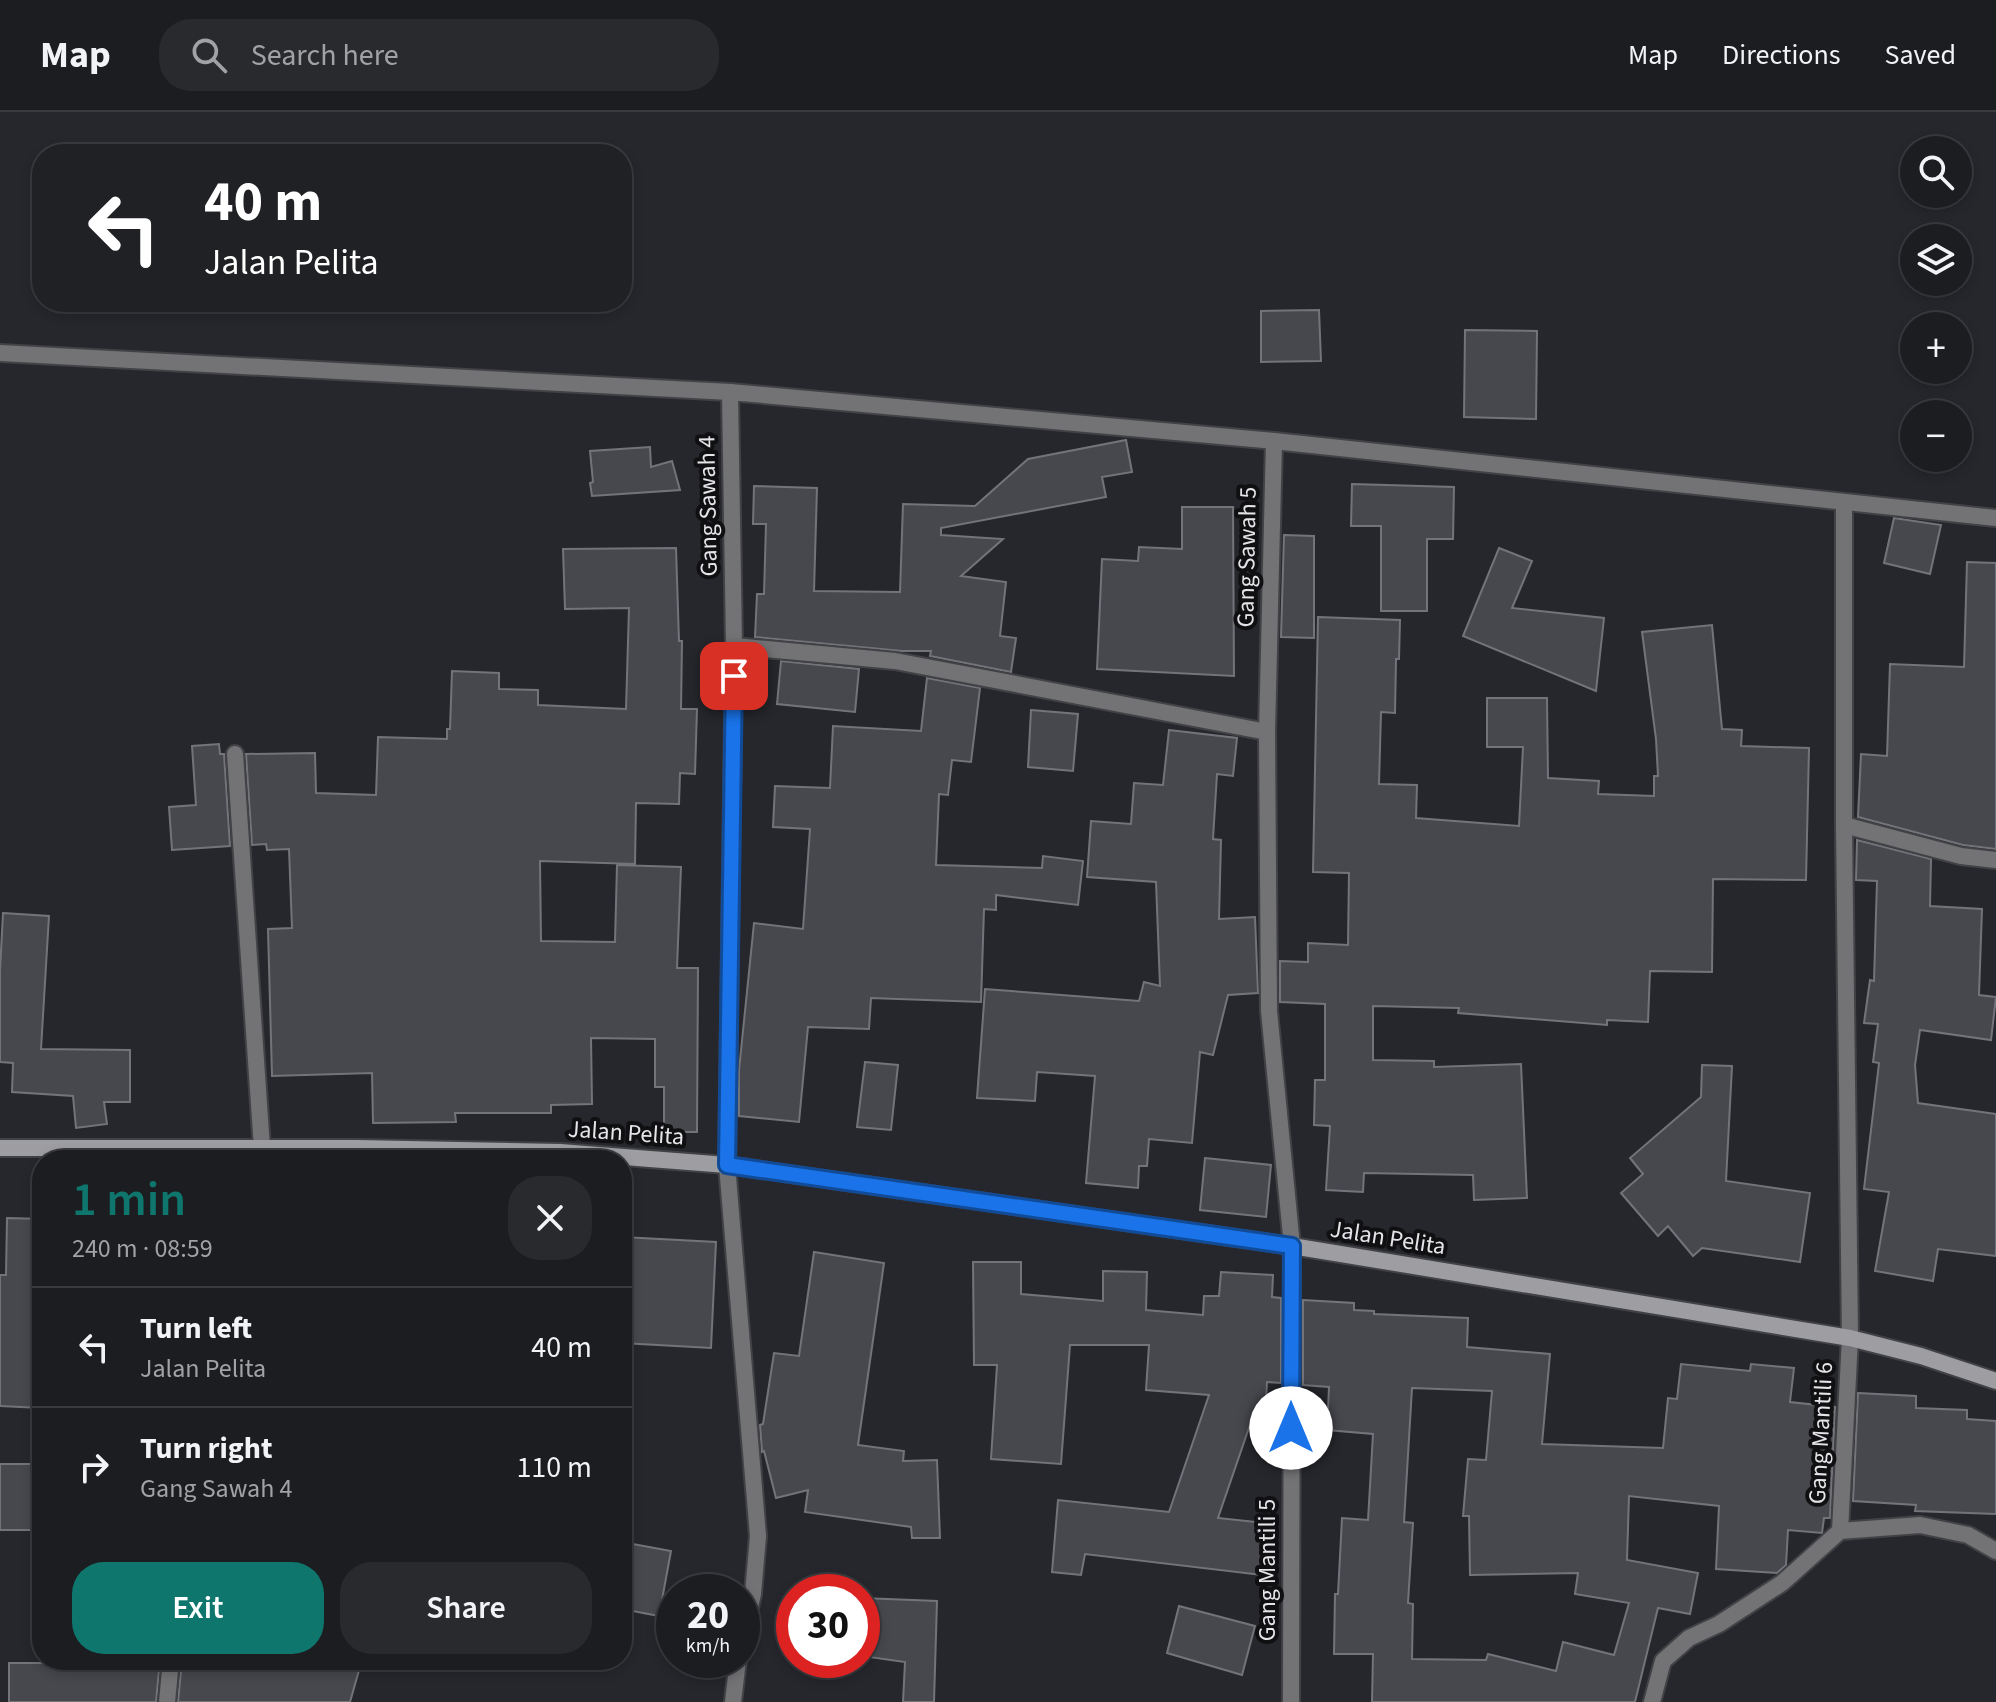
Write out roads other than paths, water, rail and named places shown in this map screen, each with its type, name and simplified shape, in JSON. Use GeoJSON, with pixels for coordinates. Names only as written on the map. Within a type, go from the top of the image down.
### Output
{"type":"FeatureCollection","features":[{"type":"Feature","properties":{"kind":"street"},"geometry":{"type":"LineString","coordinates":[[0,353],[730,392],[1274,441],[1996,518]]}},
{"type":"Feature","properties":{"kind":"street","name":"Gang Sawah 4"},"geometry":{"type":"LineString","coordinates":[[730,392],[734,646],[727,1165],[758,1536],[755,1574]]}},
{"type":"Feature","properties":{"kind":"street","name":"Gang Sawah 5"},"geometry":{"type":"LineString","coordinates":[[1274,441],[1267,732],[1269,1011],[1292,1246]]}},
{"type":"Feature","properties":{"kind":"street","name":"Gang Mantili 6"},"geometry":{"type":"LineString","coordinates":[[1840,1531],[1850,1338],[1844,503]]}},
{"type":"Feature","properties":{"kind":"street"},"geometry":{"type":"LineString","coordinates":[[734,646],[895,661],[1267,732]]}},
{"type":"Feature","properties":{"kind":"street"},"geometry":{"type":"LineString","coordinates":[[235,754],[262,1148]]}},
{"type":"Feature","properties":{"kind":"street"},"geometry":{"type":"LineString","coordinates":[[1844,825],[1961,856],[1996,860]]}},
{"type":"Feature","properties":{"kind":"street","name":"Jalan Pelita"},"geometry":{"type":"LineString","coordinates":[[0,1148],[58,1150]]}},
{"type":"Feature","properties":{"kind":"street","name":"Jalan Pelita"},"geometry":{"type":"LineString","coordinates":[[233,1150],[411,1150]]}},
{"type":"Feature","properties":{"kind":"street","name":"Jalan Pelita"},"geometry":{"type":"LineString","coordinates":[[632,1158],[727,1165],[1292,1246],[1850,1338],[1921,1356],[1996,1381]]}},
{"type":"Feature","properties":{"kind":"street","name":"Gang Mantili 5"},"geometry":{"type":"LineString","coordinates":[[1291,1702],[1292,1246]]}},
{"type":"Feature","properties":{"kind":"street"},"geometry":{"type":"LineString","coordinates":[[1652,1702],[1663,1661],[1689,1638],[1719,1624],[1782,1583],[1840,1531],[1920,1525],[1968,1535],[1996,1551]]}},
{"type":"Feature","properties":{"kind":"street"},"geometry":{"type":"LineString","coordinates":[[167,1702],[170,1670]]}},
{"type":"Feature","properties":{"kind":"street"},"geometry":{"type":"LineString","coordinates":[[733,1702],[736,1678]]}}]}
